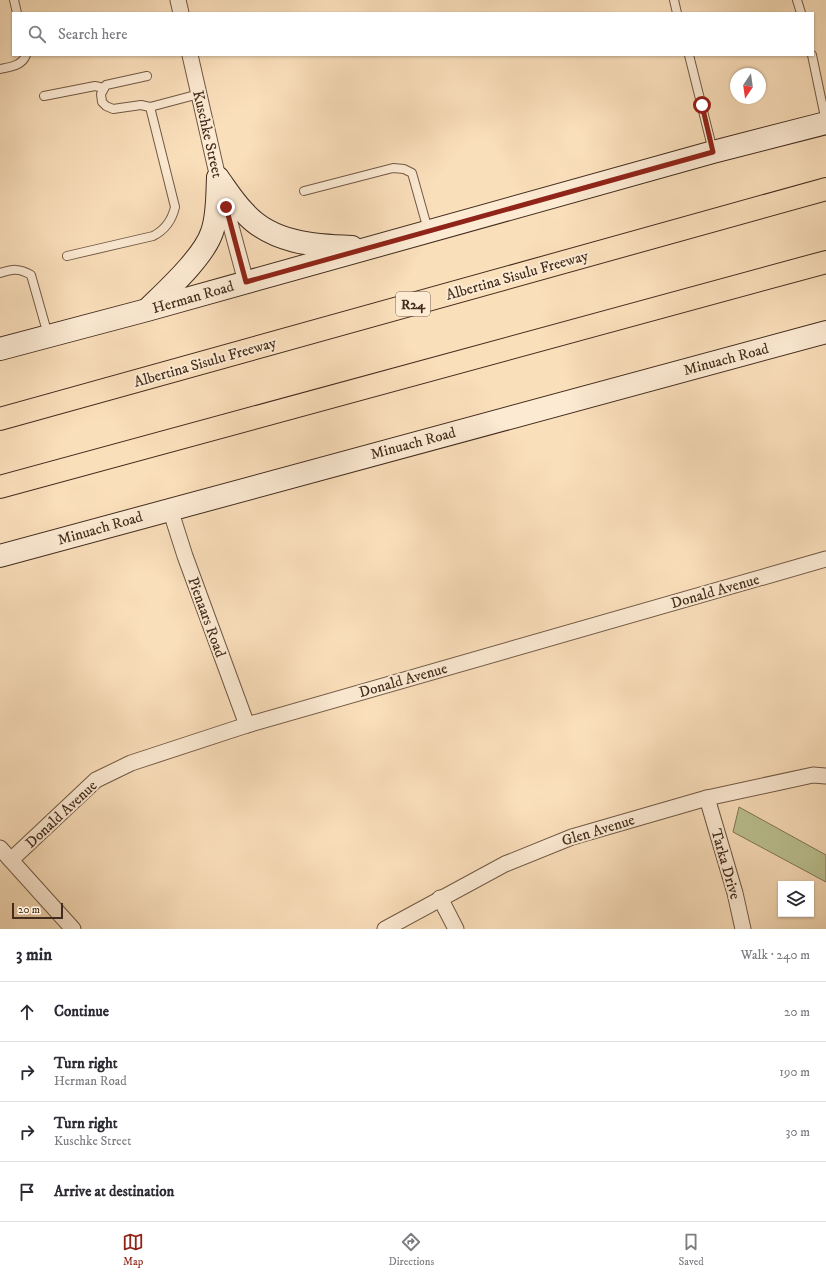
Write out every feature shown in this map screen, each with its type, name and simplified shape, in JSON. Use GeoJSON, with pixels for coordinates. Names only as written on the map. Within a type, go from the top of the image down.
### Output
{"type":"FeatureCollection","features":[{"type":"Feature","properties":{"kind":"highway","name":"Albertina Sisulu Freeway"},"geometry":{"type":"LineString","coordinates":[[0,419],[826,189]]}},
{"type":"Feature","properties":{"kind":"highway"},"geometry":{"type":"LineString","coordinates":[[0,487],[826,262]]}},
{"type":"Feature","properties":{"kind":"main road","name":"Herman Road"},"geometry":{"type":"LineString","coordinates":[[0,349],[147,310],[713,152],[826,123]]}},
{"type":"Feature","properties":{"kind":"main road"},"geometry":{"type":"LineString","coordinates":[[218,178],[251,220],[276,235],[293,241],[333,246],[371,247]]}},
{"type":"Feature","properties":{"kind":"main road"},"geometry":{"type":"LineString","coordinates":[[147,310],[189,267],[212,234],[217,207],[218,178]]}},
{"type":"Feature","properties":{"kind":"main road","name":"Minuach Road"},"geometry":{"type":"LineString","coordinates":[[0,556],[826,332]]}},
{"type":"Feature","properties":{"kind":"street"},"geometry":{"type":"LineString","coordinates":[[178,0],[181,12]]}},
{"type":"Feature","properties":{"kind":"street","name":"Kuschke Street"},"geometry":{"type":"LineString","coordinates":[[190,56],[218,178],[246,282]]}},
{"type":"Feature","properties":{"kind":"street","name":"Pienaars Road"},"geometry":{"type":"LineString","coordinates":[[170,509],[188,564],[247,725]]}},
{"type":"Feature","properties":{"kind":"street","name":"Donald Avenue"},"geometry":{"type":"LineString","coordinates":[[11,860],[96,780],[131,763],[247,725],[826,559]]}},
{"type":"Feature","properties":{"kind":"street","name":"Glen Avenue"},"geometry":{"type":"LineString","coordinates":[[385,929],[505,864],[572,837],[707,798],[813,775],[826,776]]}},
{"type":"Feature","properties":{"kind":"street","name":"Tarka Drive"},"geometry":{"type":"LineString","coordinates":[[707,798],[735,893],[743,929]]}},
{"type":"Feature","properties":{"kind":"street"},"geometry":{"type":"LineString","coordinates":[[0,848],[73,929]]}},
{"type":"Feature","properties":{"kind":"street"},"geometry":{"type":"LineString","coordinates":[[440,898],[456,929]]}},
{"type":"Feature","properties":{"kind":"lane"},"geometry":{"type":"LineString","coordinates":[[14,0],[17,12]]}},
{"type":"Feature","properties":{"kind":"lane"},"geometry":{"type":"LineString","coordinates":[[674,0],[677,12]]}},
{"type":"Feature","properties":{"kind":"lane"},"geometry":{"type":"LineString","coordinates":[[797,0],[801,12]]}},
{"type":"Feature","properties":{"kind":"lane"},"geometry":{"type":"LineString","coordinates":[[0,69],[19,64],[25,59],[26,56]]}},
{"type":"Feature","properties":{"kind":"lane"},"geometry":{"type":"LineString","coordinates":[[689,56],[713,152]]}},
{"type":"Feature","properties":{"kind":"lane"},"geometry":{"type":"LineString","coordinates":[[812,56],[826,123]]}},
{"type":"Feature","properties":{"kind":"lane"},"geometry":{"type":"LineString","coordinates":[[147,76],[106,85],[101,94],[102,102],[110,108],[141,105],[150,107],[199,94]]}},
{"type":"Feature","properties":{"kind":"lane"},"geometry":{"type":"LineString","coordinates":[[44,96],[95,86],[104,88]]}},
{"type":"Feature","properties":{"kind":"lane"},"geometry":{"type":"LineString","coordinates":[[67,256],[153,236],[159,233],[169,223],[174,214],[175,207],[150,107]]}},
{"type":"Feature","properties":{"kind":"lane"},"geometry":{"type":"LineString","coordinates":[[304,191],[393,168],[404,169],[412,173],[429,231]]}},
{"type":"Feature","properties":{"kind":"lane"},"geometry":{"type":"LineString","coordinates":[[0,273],[11,270],[22,270],[30,274],[48,336]]}},
{"type":"Feature","properties":{"kind":"green space"},"geometry":{"type":"Polygon","coordinates":[[[739,807],[826,855],[826,882],[733,832],[739,807]]]}},
{"type":"Feature","properties":{"kind":"route"},"geometry":{"type":"LineString","coordinates":[[226,207],[246,282],[713,152],[702,105]]}}]}
